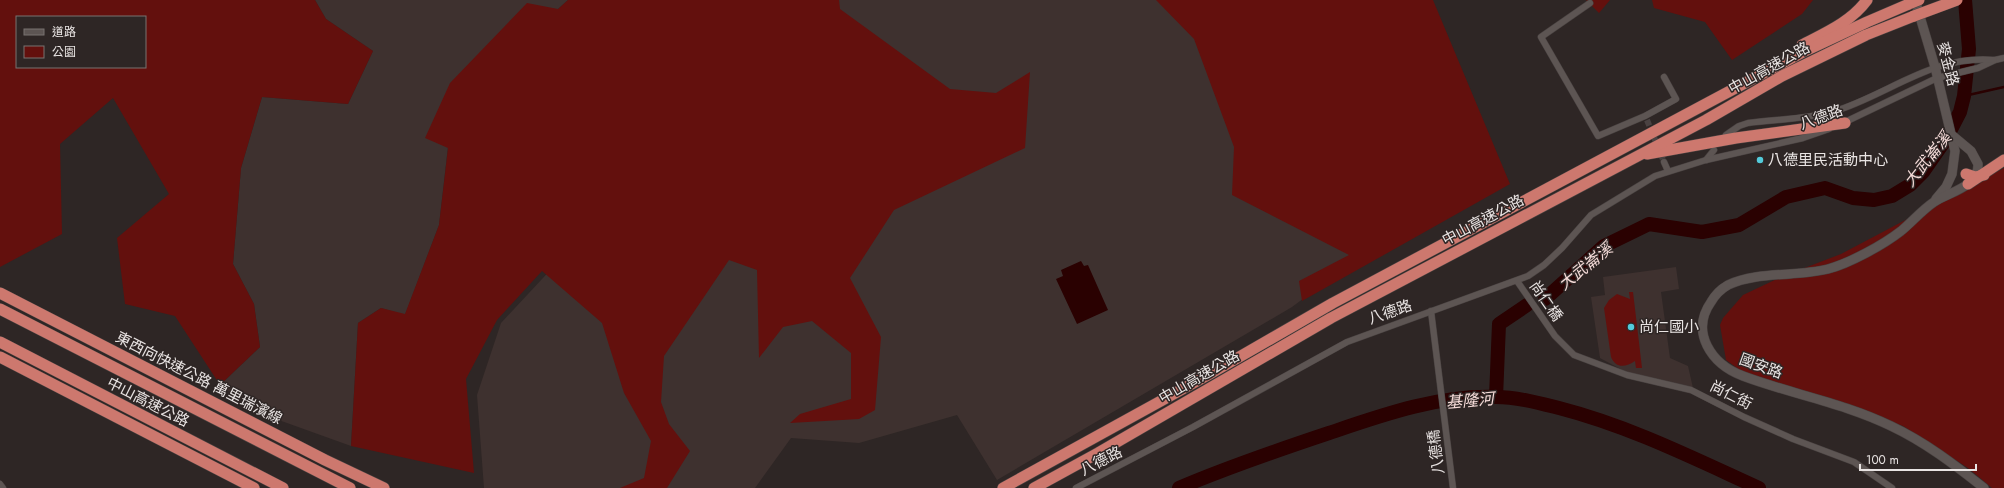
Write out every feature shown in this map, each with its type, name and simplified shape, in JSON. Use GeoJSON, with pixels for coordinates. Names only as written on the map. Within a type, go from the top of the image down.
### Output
{"type":"FeatureCollection","features":[{"type":"Feature","properties":{"kind":"highway"},"geometry":{"type":"LineString","coordinates":[[1700,109],[1747,74],[1841,24],[1867,0]]}},
{"type":"Feature","properties":{"kind":"highway","name":"中山高速公路"},"geometry":{"type":"LineString","coordinates":[[1034,488],[1098,453],[1331,318],[1820,57],[1866,35],[1957,0]]}},
{"type":"Feature","properties":{"kind":"highway","name":"中山高速公路"},"geometry":{"type":"LineString","coordinates":[[1003,488],[1195,382],[1332,303],[1700,109],[1805,51],[1912,1]]}},
{"type":"Feature","properties":{"kind":"highway"},"geometry":{"type":"LineString","coordinates":[[1636,156],[1736,138],[1845,123]]}},
{"type":"Feature","properties":{"kind":"highway"},"geometry":{"type":"LineString","coordinates":[[1974,176],[2004,160]]}},
{"type":"Feature","properties":{"kind":"highway","name":"東西向快速公路 萬里瑞濱線"},"geometry":{"type":"LineString","coordinates":[[0,293],[245,419],[384,488]]}},
{"type":"Feature","properties":{"kind":"highway","name":"東西向快速公路 萬里瑞濱線"},"geometry":{"type":"LineString","coordinates":[[0,309],[350,488]]}},
{"type":"Feature","properties":{"kind":"highway","name":"中山高速公路"},"geometry":{"type":"LineString","coordinates":[[0,342],[283,488]]}},
{"type":"Feature","properties":{"kind":"highway","name":"中山高速公路"},"geometry":{"type":"LineString","coordinates":[[0,356],[254,488]]}},
{"type":"Feature","properties":{"kind":"street","name":"麥金路"},"geometry":{"type":"LineString","coordinates":[[1912,1],[1935,67],[1953,136],[1955,152],[1952,174],[1946,187],[1934,202]]}},
{"type":"Feature","properties":{"kind":"street"},"geometry":{"type":"LineString","coordinates":[[1590,3],[1540,37],[1598,136],[1646,118],[1676,99],[1664,77]]}},
{"type":"Feature","properties":{"kind":"street","name":"八德路"},"geometry":{"type":"LineString","coordinates":[[1726,135],[1739,126],[1748,123],[1825,113],[1843,108],[1946,63],[1976,58],[1995,60]]}},
{"type":"Feature","properties":{"kind":"street"},"geometry":{"type":"LineString","coordinates":[[1995,60],[2004,58]]}},
{"type":"Feature","properties":{"kind":"street","name":"八德路"},"geometry":{"type":"LineString","coordinates":[[1076,488],[1179,434],[1347,342],[1528,276],[1544,265],[1562,248],[1583,224],[1600,209],[1655,176],[1668,170],[1706,160],[1803,138],[1845,123],[1937,78],[1978,68],[1995,60]]}},
{"type":"Feature","properties":{"kind":"street"},"geometry":{"type":"LineString","coordinates":[[1953,136],[1971,151],[1974,176]]}},
{"type":"Feature","properties":{"kind":"street"},"geometry":{"type":"LineString","coordinates":[[1706,160],[1714,150]]}},
{"type":"Feature","properties":{"kind":"street"},"geometry":{"type":"LineString","coordinates":[[1955,152],[1959,166],[1974,176]]}},
{"type":"Feature","properties":{"kind":"street"},"geometry":{"type":"LineString","coordinates":[[1664,162],[1668,170]]}},
{"type":"Feature","properties":{"kind":"street","name":"國安路"},"geometry":{"type":"LineString","coordinates":[[1974,176],[1934,202],[1899,232],[1843,263],[1815,271],[1748,279],[1728,285],[1715,295],[1704,311],[1701,328],[1706,344],[1718,361],[1735,373],[1819,399],[1890,426],[1947,460],[1984,488]]}},
{"type":"Feature","properties":{"kind":"street","name":"尚仁橋"},"geometry":{"type":"LineString","coordinates":[[1516,281],[1555,336]]}},
{"type":"Feature","properties":{"kind":"street","name":"八德橋"},"geometry":{"type":"LineString","coordinates":[[1431,312],[1437,348],[1453,485]]}},
{"type":"Feature","properties":{"kind":"street","name":"尚仁街"},"geometry":{"type":"LineString","coordinates":[[1555,336],[1574,355],[1627,375],[1691,390],[1744,417],[1793,439],[1854,462],[1892,488]]}},
{"type":"Feature","properties":{"kind":"street"},"geometry":{"type":"LineString","coordinates":[[0,484],[3,488]]}},
{"type":"Feature","properties":{"kind":"shaded area"},"geometry":{"type":"Polygon","coordinates":[[[315,0],[568,0],[558,9],[448,147],[439,225],[405,315],[381,308],[358,323],[351,446],[262,414],[220,385],[260,347],[254,304],[233,264],[241,168],[262,97],[348,104],[373,51],[326,19],[315,0]]]}},
{"type":"Feature","properties":{"kind":"shaded area"},"geometry":{"type":"Polygon","coordinates":[[[774,0],[1210,0],[1370,249],[1292,307],[997,480],[957,415],[859,443],[791,438],[755,488],[484,488],[477,395],[501,323],[556,264],[774,0]]]}},
{"type":"Feature","properties":{"kind":"shaded area"},"geometry":{"type":"Polygon","coordinates":[[[1081,261],[1084,266],[1088,265],[1108,310],[1077,324],[1056,279],[1063,276],[1061,270],[1081,261]]]}},
{"type":"Feature","properties":{"kind":"shaded area","name":"尚仁國小"},"geometry":{"type":"Polygon","coordinates":[[[1676,267],[1679,289],[1661,292],[1670,358],[1688,366],[1693,388],[1626,372],[1600,358],[1591,297],[1605,295],[1603,277],[1676,267]]]}},
{"type":"Feature","properties":{"kind":"green space"},"geometry":{"type":"Polygon","coordinates":[[[0,0],[315,0],[326,19],[373,51],[348,104],[262,97],[241,168],[233,264],[254,304],[260,347],[220,385],[175,316],[125,304],[117,238],[169,194],[113,98],[60,144],[62,234],[0,267],[0,0]]]}},
{"type":"Feature","properties":{"kind":"green space"},"geometry":{"type":"Polygon","coordinates":[[[568,0],[839,0],[840,9],[950,89],[996,93],[1030,72],[1025,148],[894,210],[850,278],[881,337],[875,410],[859,419],[790,423],[800,414],[851,399],[851,353],[812,321],[783,327],[759,358],[757,270],[729,260],[664,356],[661,402],[669,424],[690,451],[667,488],[620,488],[644,478],[651,441],[624,393],[602,323],[542,271],[497,320],[466,379],[474,473],[351,446],[358,323],[381,308],[405,314],[439,225],[448,148],[425,138],[450,83],[527,3],[558,9],[568,0]]]}},
{"type":"Feature","properties":{"kind":"green space"},"geometry":{"type":"Polygon","coordinates":[[[1156,0],[1433,0],[1510,184],[1302,301],[1299,281],[1349,255],[1232,195],[1234,147],[1194,39],[1156,0]]]}},
{"type":"Feature","properties":{"kind":"green space"},"geometry":{"type":"Polygon","coordinates":[[[1586,0],[1610,0],[1599,13],[1586,0]]]}},
{"type":"Feature","properties":{"kind":"green space"},"geometry":{"type":"Polygon","coordinates":[[[1652,0],[1813,0],[1802,14],[1732,60],[1705,22],[1654,8],[1652,0]]]}},
{"type":"Feature","properties":{"kind":"green space"},"geometry":{"type":"Polygon","coordinates":[[[2004,168],[2004,488],[1992,488],[1968,468],[1903,426],[1751,378],[1726,360],[1720,325],[1723,318],[1743,295],[1781,277],[1841,254],[2004,168]]]}},
{"type":"Feature","properties":{"kind":"green space"},"geometry":{"type":"Polygon","coordinates":[[[1629,292],[1633,292],[1642,368],[1636,368],[1635,361],[1625,366],[1618,365],[1611,357],[1604,308],[1609,300],[1617,294],[1630,299],[1629,292]]]}},
{"type":"Feature","properties":{"kind":"waterway","name":"大武崙溪"},"geometry":{"type":"LineString","coordinates":[[1545,299],[1604,246],[1649,224],[1702,232],[1739,225],[1786,197],[1825,188],[1853,198],[1874,200],[1892,196],[1910,185],[1923,172],[1946,139],[1960,112],[1964,96],[1969,49],[1965,0]]}},
{"type":"Feature","properties":{"kind":"waterway"},"geometry":{"type":"LineString","coordinates":[[1964,96],[2004,87]]}},
{"type":"Feature","properties":{"kind":"waterway","name":"大武崙溪"},"geometry":{"type":"LineString","coordinates":[[1496,397],[1499,324],[1527,305]]}},
{"type":"Feature","properties":{"kind":"waterway","name":"基隆河"},"geometry":{"type":"LineString","coordinates":[[1179,488],[1253,459],[1390,413],[1432,403],[1474,397],[1512,398],[1536,402],[1585,415],[1636,433],[1759,488]]}},
{"type":"Feature","properties":{"kind":"tunnel"},"geometry":{"type":"LineString","coordinates":[[1647,120],[1664,162]]}},
{"type":"Feature","properties":{"kind":"place","name":"八德里民活動中心"},"geometry":{"type":"Point","coordinates":[1760,160]}},
{"type":"Feature","properties":{"kind":"place","name":"尚仁國小"},"geometry":{"type":"Point","coordinates":[1631,327]}}]}
